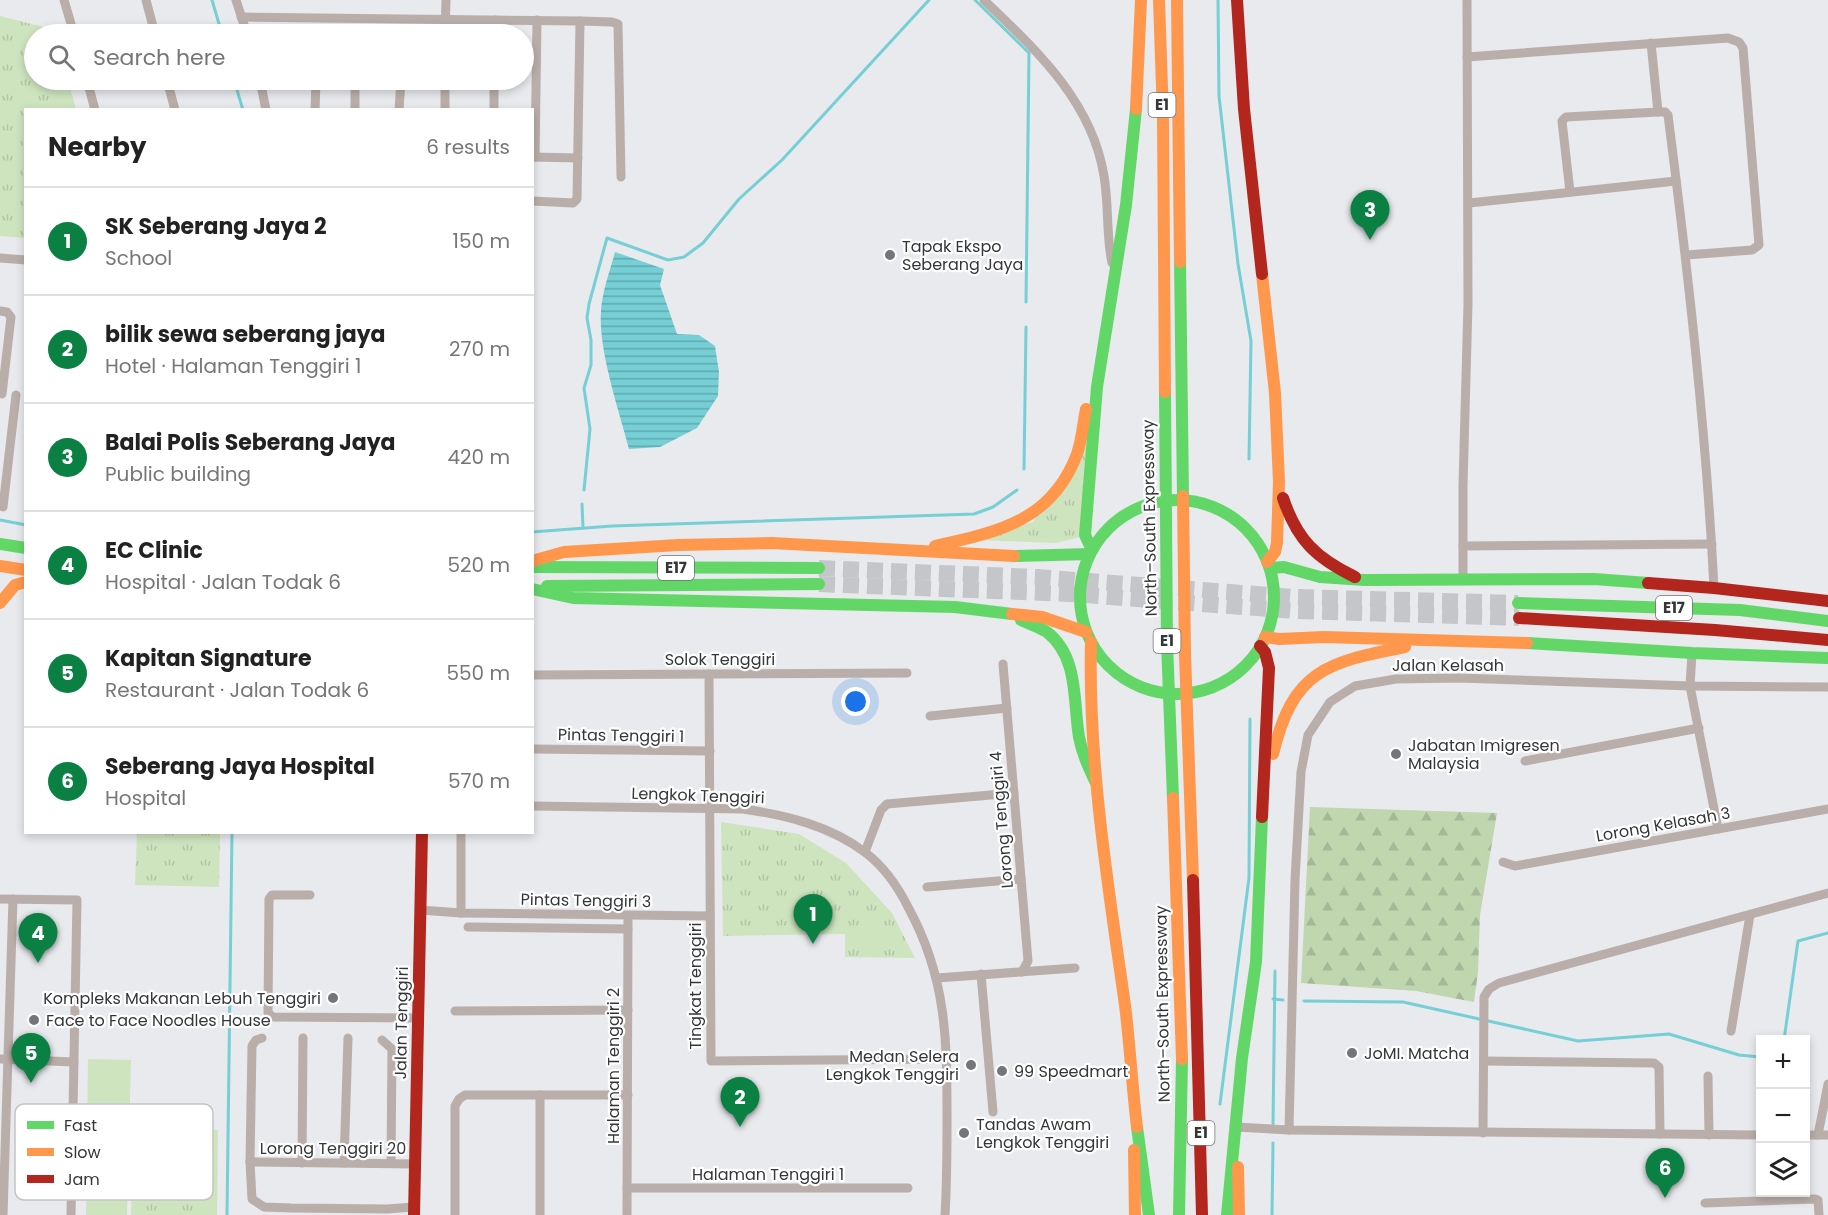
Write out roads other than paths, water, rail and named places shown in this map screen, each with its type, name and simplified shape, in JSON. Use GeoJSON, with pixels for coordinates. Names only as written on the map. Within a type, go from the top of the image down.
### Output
{"type":"FeatureCollection","features":[{"type":"Feature","properties":{"kind":"main road"},"geometry":{"type":"LineString","coordinates":[[1091,552],[1085,535],[1098,387],[1135,134],[1141,0]]}},
{"type":"Feature","properties":{"kind":"main road","name":"North–South Expressway"},"geometry":{"type":"LineString","coordinates":[[1158,0],[1163,116],[1167,643],[1183,1072],[1179,1215]]}},
{"type":"Feature","properties":{"kind":"main road","name":"North–South Expressway"},"geometry":{"type":"LineString","coordinates":[[1177,0],[1185,654],[1199,1050],[1202,1215]]}},
{"type":"Feature","properties":{"kind":"main road"},"geometry":{"type":"LineString","coordinates":[[1237,0],[1246,132],[1275,393],[1279,482],[1277,543],[1268,565]]}},
{"type":"Feature","properties":{"kind":"main road"},"geometry":{"type":"LineString","coordinates":[[913,551],[1005,529],[1041,508],[1059,488],[1073,465],[1088,404],[1098,387]]}},
{"type":"Feature","properties":{"kind":"main road"},"geometry":{"type":"LineString","coordinates":[[1279,482],[1292,523],[1303,541],[1326,560],[1365,580]]}},
{"type":"Feature","properties":{"kind":"main road"},"geometry":{"type":"LineString","coordinates":[[534,588],[573,598],[955,608],[1042,616],[1088,637],[1104,660],[1120,676],[1151,690],[1174,693],[1197,691],[1219,684],[1238,672],[1263,642],[1274,603],[1268,565],[1254,538],[1234,519],[1210,506],[1184,501],[1156,503],[1131,512],[1109,529],[1091,552],[1080,587],[1081,609],[1088,637],[1100,827],[1130,1044],[1135,1215]]}},
{"type":"Feature","properties":{"kind":"main road"},"geometry":{"type":"LineString","coordinates":[[534,560],[564,552],[678,545],[772,543],[1023,556],[1091,552]]}},
{"type":"Feature","properties":{"kind":"main road"},"geometry":{"type":"LineString","coordinates":[[0,544],[24,548]]}},
{"type":"Feature","properties":{"kind":"main road"},"geometry":{"type":"LineString","coordinates":[[1268,565],[1320,577],[1365,580],[1594,579],[1714,588],[1828,602]]}},
{"type":"Feature","properties":{"kind":"main road"},"geometry":{"type":"LineString","coordinates":[[0,566],[24,570]]}},
{"type":"Feature","properties":{"kind":"main road","name":"E17"},"geometry":{"type":"LineString","coordinates":[[534,567],[819,568]]}},
{"type":"Feature","properties":{"kind":"main road"},"geometry":{"type":"LineString","coordinates":[[0,603],[15,585],[24,583]]}},
{"type":"Feature","properties":{"kind":"main road","name":"E17"},"geometry":{"type":"LineString","coordinates":[[534,588],[819,584]]}},
{"type":"Feature","properties":{"kind":"main road","name":"E17"},"geometry":{"type":"LineString","coordinates":[[1518,603],[1740,610],[1828,621]]}},
{"type":"Feature","properties":{"kind":"main road"},"geometry":{"type":"LineString","coordinates":[[996,613],[1037,627],[1051,635],[1065,651],[1072,669],[1085,764],[1097,784]]}},
{"type":"Feature","properties":{"kind":"main road","name":"E17"},"geometry":{"type":"LineString","coordinates":[[1519,618],[1715,630],[1828,640]]}},
{"type":"Feature","properties":{"kind":"main road"},"geometry":{"type":"LineString","coordinates":[[1263,642],[1309,637],[1426,640],[1828,658]]}},
{"type":"Feature","properties":{"kind":"main road"},"geometry":{"type":"LineString","coordinates":[[1264,776],[1273,754],[1285,711],[1305,683],[1334,664],[1426,640]]}},
{"type":"Feature","properties":{"kind":"main road"},"geometry":{"type":"LineString","coordinates":[[1227,1215],[1242,1058],[1256,962],[1269,668],[1263,642]]}},
{"type":"Feature","properties":{"kind":"main road","name":"Jalan Tenggiri"},"geometry":{"type":"LineString","coordinates":[[414,1211],[422,834]]}},
{"type":"Feature","properties":{"kind":"main road"},"geometry":{"type":"LineString","coordinates":[[1133,1094],[1149,1215]]}},
{"type":"Feature","properties":{"kind":"main road"},"geometry":{"type":"LineString","coordinates":[[1236,1127],[1239,1215]]}},
{"type":"Feature","properties":{"kind":"street"},"geometry":{"type":"LineString","coordinates":[[64,0],[71,24]]}},
{"type":"Feature","properties":{"kind":"street"},"geometry":{"type":"LineString","coordinates":[[146,0],[152,24]]}},
{"type":"Feature","properties":{"kind":"street"},"geometry":{"type":"LineString","coordinates":[[236,0],[243,24]]}},
{"type":"Feature","properties":{"kind":"street"},"geometry":{"type":"LineString","coordinates":[[446,0],[446,24]]}},
{"type":"Feature","properties":{"kind":"street"},"geometry":{"type":"LineString","coordinates":[[984,0],[1026,40],[1057,74],[1075,101],[1090,130],[1104,174],[1110,258],[1114,278]]}},
{"type":"Feature","properties":{"kind":"street"},"geometry":{"type":"LineString","coordinates":[[1463,580],[1469,203],[1467,0]]}},
{"type":"Feature","properties":{"kind":"street"},"geometry":{"type":"LineString","coordinates":[[241,17],[537,20],[618,24],[621,177]]}},
{"type":"Feature","properties":{"kind":"street"},"geometry":{"type":"LineString","coordinates":[[537,20],[534,158],[578,158]]}},
{"type":"Feature","properties":{"kind":"street"},"geometry":{"type":"LineString","coordinates":[[534,201],[573,202],[577,199],[580,21]]}},
{"type":"Feature","properties":{"kind":"street"},"geometry":{"type":"LineString","coordinates":[[1467,57],[1728,38],[1739,42],[1743,48],[1759,244],[1752,250],[1687,255]]}},
{"type":"Feature","properties":{"kind":"street"},"geometry":{"type":"LineString","coordinates":[[1651,43],[1658,112]]}},
{"type":"Feature","properties":{"kind":"street"},"geometry":{"type":"LineString","coordinates":[[90,90],[94,108]]}},
{"type":"Feature","properties":{"kind":"street"},"geometry":{"type":"LineString","coordinates":[[170,90],[174,108]]}},
{"type":"Feature","properties":{"kind":"street"},"geometry":{"type":"LineString","coordinates":[[262,90],[266,108]]}},
{"type":"Feature","properties":{"kind":"street"},"geometry":{"type":"LineString","coordinates":[[315,108],[316,90]]}},
{"type":"Feature","properties":{"kind":"street"},"geometry":{"type":"LineString","coordinates":[[355,108],[356,90]]}},
{"type":"Feature","properties":{"kind":"street"},"geometry":{"type":"LineString","coordinates":[[399,108],[400,90]]}},
{"type":"Feature","properties":{"kind":"street"},"geometry":{"type":"LineString","coordinates":[[445,90],[445,108]]}},
{"type":"Feature","properties":{"kind":"street"},"geometry":{"type":"LineString","coordinates":[[494,90],[494,108]]}},
{"type":"Feature","properties":{"kind":"street"},"geometry":{"type":"LineString","coordinates":[[1570,192],[1562,121],[1566,117],[1658,112],[1665,112],[1668,115],[1687,255],[1714,588]]}},
{"type":"Feature","properties":{"kind":"street"},"geometry":{"type":"LineString","coordinates":[[1469,203],[1676,181]]}},
{"type":"Feature","properties":{"kind":"street"},"geometry":{"type":"LineString","coordinates":[[0,258],[24,260]]}},
{"type":"Feature","properties":{"kind":"street"},"geometry":{"type":"LineString","coordinates":[[0,311],[7,312],[11,317],[3,352],[1,394],[21,396],[3,507]]}},
{"type":"Feature","properties":{"kind":"street"},"geometry":{"type":"LineString","coordinates":[[1463,546],[1712,544]]}},
{"type":"Feature","properties":{"kind":"street"},"geometry":{"type":"LineString","coordinates":[[1692,653],[1690,686],[1718,830]]}},
{"type":"Feature","properties":{"kind":"street","name":"Lorong Tenggiri 4"},"geometry":{"type":"LineString","coordinates":[[1003,664],[1028,961],[1022,972]]}},
{"type":"Feature","properties":{"kind":"street","name":"Solok Tenggiri"},"geometry":{"type":"LineString","coordinates":[[534,675],[907,673]]}},
{"type":"Feature","properties":{"kind":"street","name":"Tingkat Tenggiri"},"geometry":{"type":"LineString","coordinates":[[710,674],[711,1061],[947,1059]]}},
{"type":"Feature","properties":{"kind":"street","name":"Jalan Kelasah"},"geometry":{"type":"LineString","coordinates":[[1289,1130],[1295,880],[1301,772],[1308,735],[1330,702],[1355,686],[1396,679],[1459,678],[1690,686],[1828,687]]}},
{"type":"Feature","properties":{"kind":"street"},"geometry":{"type":"LineString","coordinates":[[930,716],[1007,708]]}},
{"type":"Feature","properties":{"kind":"street"},"geometry":{"type":"LineString","coordinates":[[1524,760],[1699,728]]}},
{"type":"Feature","properties":{"kind":"street","name":"Pintas Tenggiri 1"},"geometry":{"type":"LineString","coordinates":[[534,749],[710,751]]}},
{"type":"Feature","properties":{"kind":"street"},"geometry":{"type":"LineString","coordinates":[[865,852],[881,810],[887,804],[1014,794]]}},
{"type":"Feature","properties":{"kind":"street","name":"Lengkok Tenggiri"},"geometry":{"type":"LineString","coordinates":[[534,806],[743,809],[776,814],[807,823],[865,852],[887,874],[905,900],[918,925],[942,999],[947,1059],[945,1215]]}},
{"type":"Feature","properties":{"kind":"street","name":"Lorong Kelasah 3"},"geometry":{"type":"LineString","coordinates":[[1503,862],[1515,866],[1828,809]]}},
{"type":"Feature","properties":{"kind":"street"},"geometry":{"type":"LineString","coordinates":[[461,834],[461,913]]}},
{"type":"Feature","properties":{"kind":"street"},"geometry":{"type":"LineString","coordinates":[[927,887],[1021,879]]}},
{"type":"Feature","properties":{"kind":"street"},"geometry":{"type":"LineString","coordinates":[[1483,1133],[1484,997],[1489,989],[1499,983],[1828,893]]}},
{"type":"Feature","properties":{"kind":"street"},"geometry":{"type":"LineString","coordinates":[[310,895],[272,895],[269,899],[268,1013],[273,1017],[418,1018]]}},
{"type":"Feature","properties":{"kind":"street"},"geometry":{"type":"LineString","coordinates":[[0,898],[77,900],[73,1104]]}},
{"type":"Feature","properties":{"kind":"street"},"geometry":{"type":"LineString","coordinates":[[3,1215],[4,1060],[13,899]]}},
{"type":"Feature","properties":{"kind":"street","name":"Pintas Tenggiri 3"},"geometry":{"type":"LineString","coordinates":[[420,910],[461,913],[710,916]]}},
{"type":"Feature","properties":{"kind":"street"},"geometry":{"type":"LineString","coordinates":[[1731,1031],[1750,915]]}},
{"type":"Feature","properties":{"kind":"street","name":"Halaman Tenggiri 2"},"geometry":{"type":"LineString","coordinates":[[627,1215],[628,916]]}},
{"type":"Feature","properties":{"kind":"street","name":"Pintas Tenggiri 3"},"geometry":{"type":"LineString","coordinates":[[468,927],[628,929]]}},
{"type":"Feature","properties":{"kind":"street"},"geometry":{"type":"LineString","coordinates":[[937,978],[1075,968]]}},
{"type":"Feature","properties":{"kind":"street"},"geometry":{"type":"LineString","coordinates":[[981,975],[993,1112]]}},
{"type":"Feature","properties":{"kind":"street"},"geometry":{"type":"LineString","coordinates":[[455,1011],[628,1010]]}},
{"type":"Feature","properties":{"kind":"street"},"geometry":{"type":"LineString","coordinates":[[262,1038],[256,1040],[252,1046],[250,1162],[252,1199],[264,1207],[291,1212],[414,1211]]}},
{"type":"Feature","properties":{"kind":"street"},"geometry":{"type":"LineString","coordinates":[[302,1163],[303,1038]]}},
{"type":"Feature","properties":{"kind":"street"},"geometry":{"type":"LineString","coordinates":[[344,1163],[348,1038]]}},
{"type":"Feature","properties":{"kind":"street"},"geometry":{"type":"LineString","coordinates":[[382,1040],[392,1049],[391,1163]]}},
{"type":"Feature","properties":{"kind":"street"},"geometry":{"type":"LineString","coordinates":[[4,1060],[74,1062]]}},
{"type":"Feature","properties":{"kind":"street"},"geometry":{"type":"LineString","coordinates":[[1484,1061],[1654,1063],[1659,1067],[1660,1134]]}},
{"type":"Feature","properties":{"kind":"street"},"geometry":{"type":"LineString","coordinates":[[1707,1076],[1709,1135]]}},
{"type":"Feature","properties":{"kind":"street"},"geometry":{"type":"LineString","coordinates":[[1823,1135],[1828,1084]]}},
{"type":"Feature","properties":{"kind":"street"},"geometry":{"type":"LineString","coordinates":[[455,1215],[455,1106],[459,1099],[465,1095],[628,1095]]}},
{"type":"Feature","properties":{"kind":"street"},"geometry":{"type":"LineString","coordinates":[[540,1095],[540,1215]]}},
{"type":"Feature","properties":{"kind":"street"},"geometry":{"type":"LineString","coordinates":[[1236,1127],[1483,1133],[1756,1135]]}},
{"type":"Feature","properties":{"kind":"street","name":"Lorong Tenggiri 20"},"geometry":{"type":"LineString","coordinates":[[250,1162],[415,1164]]}},
{"type":"Feature","properties":{"kind":"street","name":"Halaman Tenggiri 1"},"geometry":{"type":"LineString","coordinates":[[627,1188],[908,1188]]}},
{"type":"Feature","properties":{"kind":"street"},"geometry":{"type":"LineString","coordinates":[[1705,1203],[1815,1199],[1818,1200],[1820,1215]]}},
{"type":"Feature","properties":{"kind":"street"},"geometry":{"type":"LineString","coordinates":[[71,1200],[71,1215]]}},
{"type":"Feature","properties":{"kind":"water"},"geometry":{"type":"Polygon","coordinates":[[[615,252],[664,269],[660,285],[677,334],[699,335],[715,346],[719,372],[718,396],[697,428],[660,447],[629,449],[610,380],[603,344],[601,311],[615,252]]]}},
{"type":"Feature","properties":{"kind":"waterway"},"geometry":{"type":"LineString","coordinates":[[212,0],[219,24]]}},
{"type":"Feature","properties":{"kind":"waterway"},"geometry":{"type":"LineString","coordinates":[[584,490],[590,429],[584,388],[591,365],[591,340],[587,318],[607,238],[668,260],[684,257],[703,243],[739,199],[782,160],[929,0]]}},
{"type":"Feature","properties":{"kind":"waterway"},"geometry":{"type":"LineString","coordinates":[[975,0],[1029,53],[1026,302]]}},
{"type":"Feature","properties":{"kind":"waterway"},"geometry":{"type":"LineString","coordinates":[[1218,0],[1219,96],[1238,264],[1251,341],[1249,459]]}},
{"type":"Feature","properties":{"kind":"waterway"},"geometry":{"type":"LineString","coordinates":[[237,90],[242,108]]}},
{"type":"Feature","properties":{"kind":"waterway"},"geometry":{"type":"LineString","coordinates":[[1024,469],[1026,327]]}},
{"type":"Feature","properties":{"kind":"waterway"},"geometry":{"type":"LineString","coordinates":[[534,532],[612,526],[974,514],[993,507],[1017,490]]}},
{"type":"Feature","properties":{"kind":"waterway"},"geometry":{"type":"LineString","coordinates":[[582,504],[583,528]]}},
{"type":"Feature","properties":{"kind":"waterway"},"geometry":{"type":"LineString","coordinates":[[0,520],[24,525]]}},
{"type":"Feature","properties":{"kind":"waterway"},"geometry":{"type":"LineString","coordinates":[[1220,1104],[1249,878],[1250,719]]}},
{"type":"Feature","properties":{"kind":"waterway"},"geometry":{"type":"LineString","coordinates":[[227,1215],[232,834]]}},
{"type":"Feature","properties":{"kind":"waterway"},"geometry":{"type":"LineString","coordinates":[[1785,1035],[1798,941],[1828,933]]}},
{"type":"Feature","properties":{"kind":"waterway"},"geometry":{"type":"LineString","coordinates":[[1273,1126],[1275,971]]}},
{"type":"Feature","properties":{"kind":"waterway"},"geometry":{"type":"LineString","coordinates":[[1273,999],[1283,1000]]}},
{"type":"Feature","properties":{"kind":"waterway"},"geometry":{"type":"LineString","coordinates":[[1304,1001],[1403,1002],[1578,1041],[1669,1034],[1739,1055],[1756,1057]]}},
{"type":"Feature","properties":{"kind":"waterway"},"geometry":{"type":"LineString","coordinates":[[1272,1215],[1273,1143]]}},
{"type":"Feature","properties":{"kind":"tunnel"},"geometry":{"type":"LineString","coordinates":[[819,568],[1037,577],[1294,597],[1518,603]]}},
{"type":"Feature","properties":{"kind":"tunnel"},"geometry":{"type":"LineString","coordinates":[[819,584],[1071,594],[1295,611],[1519,618]]}},
{"type":"Feature","properties":{"kind":"place","name":"Balai Polis Seberang Jaya"},"geometry":{"type":"Point","coordinates":[1370,240]}},
{"type":"Feature","properties":{"kind":"place","name":"Tapak Ekspo Seberang Jaya"},"geometry":{"type":"Point","coordinates":[890,255]}},
{"type":"Feature","properties":{"kind":"place","name":"Jabatan Imigresen Malaysia"},"geometry":{"type":"Point","coordinates":[1396,754]}},
{"type":"Feature","properties":{"kind":"place","name":"SK Seberang Jaya 2"},"geometry":{"type":"Point","coordinates":[813,944]}},
{"type":"Feature","properties":{"kind":"place","name":"EC Clinic"},"geometry":{"type":"Point","coordinates":[38,963]}},
{"type":"Feature","properties":{"kind":"place","name":"Kompleks Makanan Lebuh Tenggiri"},"geometry":{"type":"Point","coordinates":[333,998]}},
{"type":"Feature","properties":{"kind":"place","name":"Face to Face Noodles House"},"geometry":{"type":"Point","coordinates":[34,1020]}},
{"type":"Feature","properties":{"kind":"place","name":"JoMI. Matcha"},"geometry":{"type":"Point","coordinates":[1352,1053]}},
{"type":"Feature","properties":{"kind":"place","name":"Medan Selera Lengkok Tenggiri"},"geometry":{"type":"Point","coordinates":[971,1065]}},
{"type":"Feature","properties":{"kind":"place","name":"99 Speedmart"},"geometry":{"type":"Point","coordinates":[1002,1071]}},
{"type":"Feature","properties":{"kind":"place","name":"Kapitan Signature"},"geometry":{"type":"Point","coordinates":[31,1083]}},
{"type":"Feature","properties":{"kind":"place","name":"bilik sewa seberang jaya"},"geometry":{"type":"Point","coordinates":[740,1127]}},
{"type":"Feature","properties":{"kind":"place","name":"Tandas Awam Lengkok Tenggiri"},"geometry":{"type":"Point","coordinates":[964,1133]}},
{"type":"Feature","properties":{"kind":"place","name":"Seberang Jaya Hospital"},"geometry":{"type":"Point","coordinates":[1665,1198]}}]}
